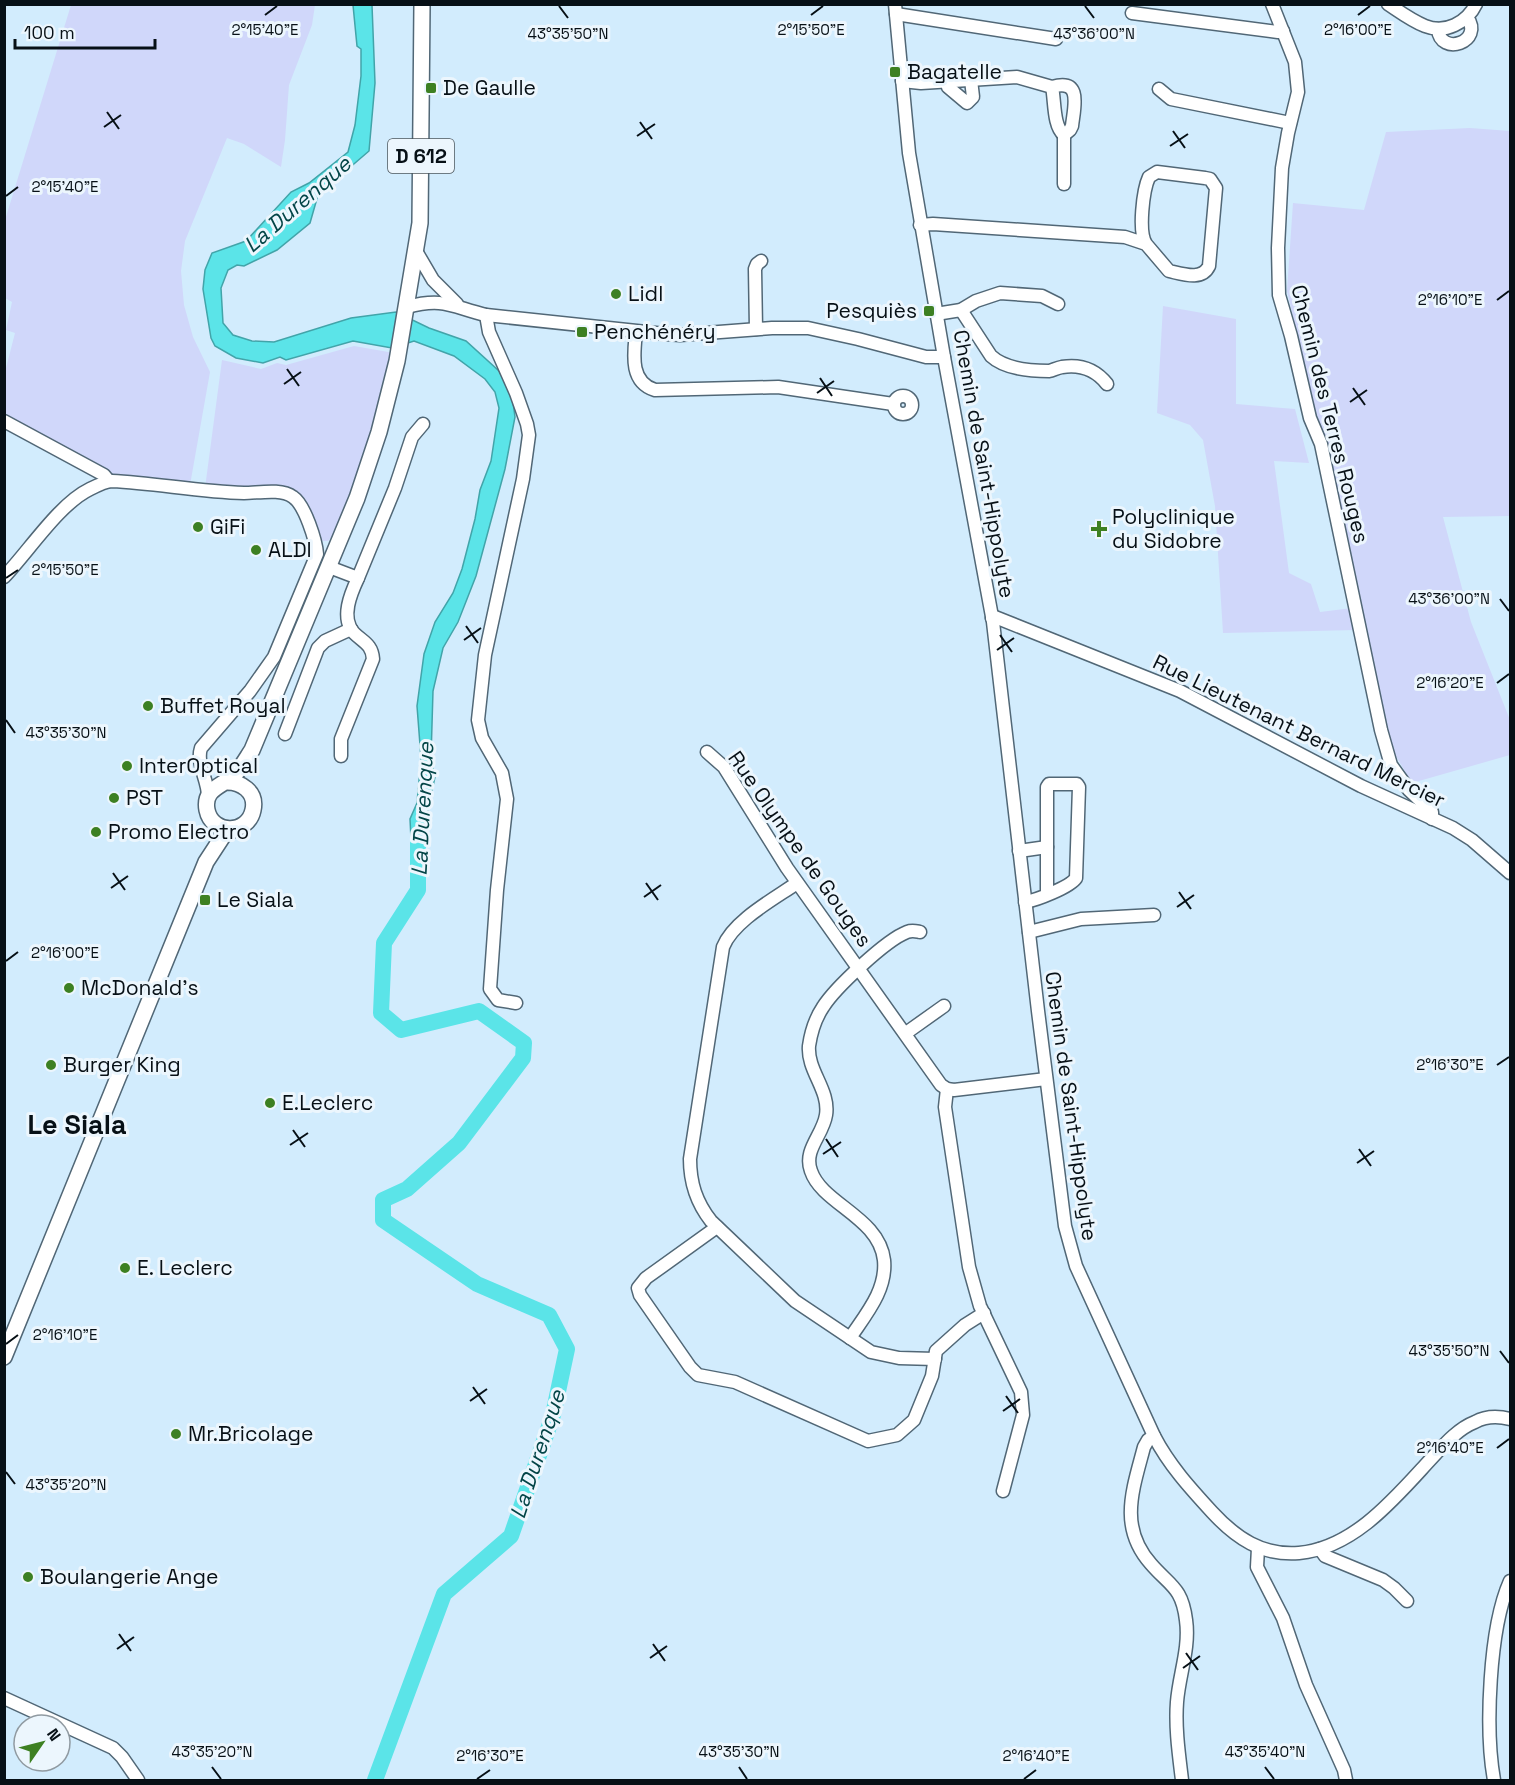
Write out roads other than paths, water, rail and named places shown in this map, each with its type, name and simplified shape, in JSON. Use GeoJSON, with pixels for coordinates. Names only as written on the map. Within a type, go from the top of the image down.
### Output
{"type":"FeatureCollection","features":[{"type":"Feature","properties":{"kind":"main road","name":"D 612"},"geometry":{"type":"LineString","coordinates":[[224,782],[234,776],[252,750],[369,465],[389,398],[407,311],[420,208],[422,4]]}},
{"type":"Feature","properties":{"kind":"main road","name":"D 612"},"geometry":{"type":"LineString","coordinates":[[250,792],[248,782],[252,750]]}},
{"type":"Feature","properties":{"kind":"main road"},"geometry":{"type":"LineString","coordinates":[[4,1357],[206,862],[212,835],[211,819],[206,806],[208,796],[215,787],[224,782],[239,783],[250,792],[254,804],[251,817],[242,826],[223,836],[206,862]]}},
{"type":"Feature","properties":{"kind":"main road"},"geometry":{"type":"LineString","coordinates":[[211,819],[221,827],[234,829]]}},
{"type":"Feature","properties":{"kind":"street","name":"Chemin des Terres Rouges"},"geometry":{"type":"LineString","coordinates":[[1272,4],[1295,62],[1298,76],[1296,103],[1284,153],[1279,212],[1279,295],[1310,418],[1321,444],[1390,765],[1409,790],[1432,812],[1432,819]]}},
{"type":"Feature","properties":{"kind":"street"},"geometry":{"type":"LineString","coordinates":[[1388,4],[1422,26],[1438,29],[1453,26],[1467,17],[1476,4]]}},
{"type":"Feature","properties":{"kind":"street"},"geometry":{"type":"LineString","coordinates":[[896,9],[1056,39]]}},
{"type":"Feature","properties":{"kind":"street","name":"Chemin de Saint-Hippolyte"},"geometry":{"type":"LineString","coordinates":[[896,9],[909,153],[920,225],[992,618],[1046,1079],[1070,1250],[1154,1436],[1175,1470],[1210,1510],[1236,1534],[1258,1548]]}},
{"type":"Feature","properties":{"kind":"street"},"geometry":{"type":"LineString","coordinates":[[1132,13],[1283,31]]}},
{"type":"Feature","properties":{"kind":"street"},"geometry":{"type":"LineString","coordinates":[[1438,29],[1438,33],[1445,42],[1460,44],[1471,32],[1470,21],[1467,17]]}},
{"type":"Feature","properties":{"kind":"street"},"geometry":{"type":"LineString","coordinates":[[902,81],[947,82],[1017,77],[1052,87],[1059,85],[1070,87],[1074,90],[1075,95],[1072,126],[1064,135]]}},
{"type":"Feature","properties":{"kind":"street"},"geometry":{"type":"LineString","coordinates":[[947,82],[948,87],[967,103],[973,97],[971,80]]}},
{"type":"Feature","properties":{"kind":"street"},"geometry":{"type":"LineString","coordinates":[[1052,87],[1058,125],[1064,135],[1064,184]]}},
{"type":"Feature","properties":{"kind":"street"},"geometry":{"type":"LineString","coordinates":[[1159,89],[1171,99],[1290,123]]}},
{"type":"Feature","properties":{"kind":"street"},"geometry":{"type":"LineString","coordinates":[[1157,172],[1205,178],[1214,183],[1216,188],[1209,266],[1203,274],[1198,276],[1169,272],[1146,244],[1142,237],[1142,223],[1147,181],[1153,174],[1157,172]]}},
{"type":"Feature","properties":{"kind":"street"},"geometry":{"type":"LineString","coordinates":[[1125,237],[1134,232],[1142,223]]}},
{"type":"Feature","properties":{"kind":"street"},"geometry":{"type":"LineString","coordinates":[[920,225],[1125,237],[1146,244]]}},
{"type":"Feature","properties":{"kind":"street"},"geometry":{"type":"LineString","coordinates":[[416,251],[433,280],[458,305]]}},
{"type":"Feature","properties":{"kind":"street"},"geometry":{"type":"LineString","coordinates":[[756,329],[755,269],[761,261]]}},
{"type":"Feature","properties":{"kind":"street"},"geometry":{"type":"LineString","coordinates":[[936,314],[961,310],[976,301],[1000,293],[1042,296],[1058,304]]}},
{"type":"Feature","properties":{"kind":"street"},"geometry":{"type":"LineString","coordinates":[[407,311],[430,302],[458,305],[486,315],[636,332],[680,334],[794,327],[822,330],[926,357],[944,357]]}},
{"type":"Feature","properties":{"kind":"street"},"geometry":{"type":"LineString","coordinates":[[961,310],[997,362],[1013,367],[1048,371],[1068,367],[1092,369],[1107,384]]}},
{"type":"Feature","properties":{"kind":"street"},"geometry":{"type":"LineString","coordinates":[[486,315],[489,332],[516,393],[529,435],[525,471],[485,655],[478,720],[482,738],[502,773],[507,799],[497,890],[490,989],[498,1000],[516,1003]]}},
{"type":"Feature","properties":{"kind":"street"},"geometry":{"type":"LineString","coordinates":[[636,332],[635,369],[644,385],[655,390],[778,387],[894,404]]}},
{"type":"Feature","properties":{"kind":"street"},"geometry":{"type":"LineString","coordinates":[[4,421],[104,475],[109,481]]}},
{"type":"Feature","properties":{"kind":"street"},"geometry":{"type":"LineString","coordinates":[[341,756],[341,739],[373,659],[369,645],[351,629],[348,606],[395,488],[412,437],[423,424]]}},
{"type":"Feature","properties":{"kind":"street"},"geometry":{"type":"LineString","coordinates":[[4,577],[70,503],[80,495],[109,481],[219,492],[280,493],[291,495],[299,501],[316,544],[317,555],[274,657],[201,748],[200,759],[208,796]]}},
{"type":"Feature","properties":{"kind":"street"},"geometry":{"type":"LineString","coordinates":[[329,567],[358,578]]}},
{"type":"Feature","properties":{"kind":"street","name":"Rue Lieutenant Bernard Mercier"},"geometry":{"type":"LineString","coordinates":[[992,618],[996,617],[1180,691],[1361,786],[1472,840],[1510,873]]}},
{"type":"Feature","properties":{"kind":"street"},"geometry":{"type":"LineString","coordinates":[[285,734],[318,648],[325,641],[351,629]]}},
{"type":"Feature","properties":{"kind":"street","name":"Rue Olympe de Gouges"},"geometry":{"type":"LineString","coordinates":[[707,752],[724,767],[797,883],[941,1084],[947,1089]]}},
{"type":"Feature","properties":{"kind":"street"},"geometry":{"type":"LineString","coordinates":[[202,765],[224,782]]}},
{"type":"Feature","properties":{"kind":"street"},"geometry":{"type":"LineString","coordinates":[[1025,902],[1047,894],[1071,884],[1076,878],[1079,787],[1077,784],[1047,785],[1047,894]]}},
{"type":"Feature","properties":{"kind":"street"},"geometry":{"type":"LineString","coordinates":[[1019,850],[1047,850]]}},
{"type":"Feature","properties":{"kind":"street"},"geometry":{"type":"LineString","coordinates":[[797,883],[735,927],[726,939],[721,955],[690,1169],[696,1198],[717,1227],[795,1301],[871,1352],[899,1358],[935,1359]]}},
{"type":"Feature","properties":{"kind":"street"},"geometry":{"type":"LineString","coordinates":[[1029,932],[1081,919],[1154,915]]}},
{"type":"Feature","properties":{"kind":"street","name":"Rue Olympe de Gouges"},"geometry":{"type":"LineString","coordinates":[[859,969],[904,933],[914,930],[920,932]]}},
{"type":"Feature","properties":{"kind":"street"},"geometry":{"type":"LineString","coordinates":[[850,1338],[879,1292],[884,1278],[884,1259],[880,1246],[870,1230],[819,1184],[811,1173],[810,1154],[825,1120],[826,1107],[825,1096],[811,1064],[809,1047],[813,1027],[823,1006],[859,969]]}},
{"type":"Feature","properties":{"kind":"street"},"geometry":{"type":"LineString","coordinates":[[906,1033],[944,1006]]}},
{"type":"Feature","properties":{"kind":"street"},"geometry":{"type":"LineString","coordinates":[[1003,1491],[1023,1415],[1021,1392],[984,1313],[969,1267],[945,1107],[947,1089],[1046,1079]]}},
{"type":"Feature","properties":{"kind":"street"},"geometry":{"type":"LineString","coordinates":[[717,1227],[646,1278],[638,1288],[646,1304],[690,1367],[698,1375],[735,1382],[868,1441],[897,1435],[914,1420],[932,1376],[936,1351],[965,1325],[984,1313]]}},
{"type":"Feature","properties":{"kind":"street"},"geometry":{"type":"LineString","coordinates":[[1346,1780],[1344,1770],[1306,1685],[1283,1618],[1257,1567],[1258,1548],[1288,1553],[1320,1549],[1338,1541],[1372,1518],[1452,1438],[1467,1426],[1488,1418],[1510,1419]]}},
{"type":"Feature","properties":{"kind":"street"},"geometry":{"type":"LineString","coordinates":[[1154,1436],[1144,1447],[1132,1494],[1130,1520],[1138,1546],[1150,1564],[1175,1587],[1182,1602],[1186,1620],[1187,1639],[1176,1714],[1182,1780]]}},
{"type":"Feature","properties":{"kind":"street"},"geometry":{"type":"LineString","coordinates":[[1320,1549],[1325,1556],[1389,1583],[1407,1600]]}},
{"type":"Feature","properties":{"kind":"street"},"geometry":{"type":"LineString","coordinates":[[1494,1780],[1491,1764],[1490,1693],[1498,1624],[1510,1581]]}},
{"type":"Feature","properties":{"kind":"street"},"geometry":{"type":"LineString","coordinates":[[4,1698],[113,1748],[138,1780]]}},
{"type":"Feature","properties":{"kind":"water"},"geometry":{"type":"Polygon","coordinates":[[[353,5],[372,5],[375,83],[369,151],[318,195],[310,223],[277,250],[244,266],[237,265],[228,270],[221,288],[223,323],[233,335],[252,341],[274,342],[351,318],[396,312],[429,328],[466,341],[499,371],[512,395],[515,417],[505,469],[476,576],[458,622],[443,648],[433,691],[431,758],[435,777],[421,840],[420,868],[411,839],[410,819],[417,803],[421,758],[417,706],[424,654],[435,622],[453,593],[462,569],[480,490],[491,461],[499,408],[495,392],[485,379],[454,356],[414,341],[392,348],[353,341],[286,360],[280,357],[263,363],[236,358],[215,346],[211,338],[203,289],[205,270],[212,253],[246,241],[291,192],[309,183],[348,152],[355,125],[361,76],[361,49],[357,46],[353,5]]]}},
{"type":"Feature","properties":{"kind":"waterway","name":"La Durenque"},"geometry":{"type":"LineString","coordinates":[[375,1780],[444,1594],[511,1536],[553,1415],[567,1349],[549,1315],[477,1284],[383,1220],[383,1200],[407,1189],[459,1143],[523,1058],[524,1043],[479,1011],[401,1030],[381,1013],[384,943],[418,890],[418,841]]}},
{"type":"Feature","properties":{"kind":"place","name":"Bagatelle"},"geometry":{"type":"Point","coordinates":[895,72]}},
{"type":"Feature","properties":{"kind":"place","name":"De Gaulle"},"geometry":{"type":"Point","coordinates":[431,88]}},
{"type":"Feature","properties":{"kind":"place","name":"Lidl"},"geometry":{"type":"Point","coordinates":[616,294]}},
{"type":"Feature","properties":{"kind":"place","name":"Pesquiès"},"geometry":{"type":"Point","coordinates":[929,311]}},
{"type":"Feature","properties":{"kind":"place","name":"Penchénéry"},"geometry":{"type":"Point","coordinates":[582,332]}},
{"type":"Feature","properties":{"kind":"place","name":"GiFi"},"geometry":{"type":"Point","coordinates":[198,527]}},
{"type":"Feature","properties":{"kind":"place","name":"Polyclinique du Sidobre"},"geometry":{"type":"Point","coordinates":[1099,529]}},
{"type":"Feature","properties":{"kind":"place","name":"ALDI"},"geometry":{"type":"Point","coordinates":[256,550]}},
{"type":"Feature","properties":{"kind":"place","name":"Buffet Royal"},"geometry":{"type":"Point","coordinates":[148,706]}},
{"type":"Feature","properties":{"kind":"place","name":"InterOptical"},"geometry":{"type":"Point","coordinates":[127,766]}},
{"type":"Feature","properties":{"kind":"place","name":"PST"},"geometry":{"type":"Point","coordinates":[114,798]}},
{"type":"Feature","properties":{"kind":"place","name":"Promo Electro"},"geometry":{"type":"Point","coordinates":[96,832]}},
{"type":"Feature","properties":{"kind":"place","name":"Le Siala"},"geometry":{"type":"Point","coordinates":[205,900]}},
{"type":"Feature","properties":{"kind":"place","name":"McDonald's"},"geometry":{"type":"Point","coordinates":[69,988]}},
{"type":"Feature","properties":{"kind":"place","name":"Burger King"},"geometry":{"type":"Point","coordinates":[51,1065]}},
{"type":"Feature","properties":{"kind":"place","name":"E.Leclerc"},"geometry":{"type":"Point","coordinates":[270,1103]}},
{"type":"Feature","properties":{"kind":"place","name":"E. Leclerc"},"geometry":{"type":"Point","coordinates":[125,1268]}},
{"type":"Feature","properties":{"kind":"place","name":"Mr.Bricolage"},"geometry":{"type":"Point","coordinates":[176,1434]}},
{"type":"Feature","properties":{"kind":"place","name":"Boulangerie Ange"},"geometry":{"type":"Point","coordinates":[28,1577]}},
{"type":"Feature","properties":{"kind":"district","name":"Le Siala"},"geometry":{"type":"Point","coordinates":[77,1125]}}]}
